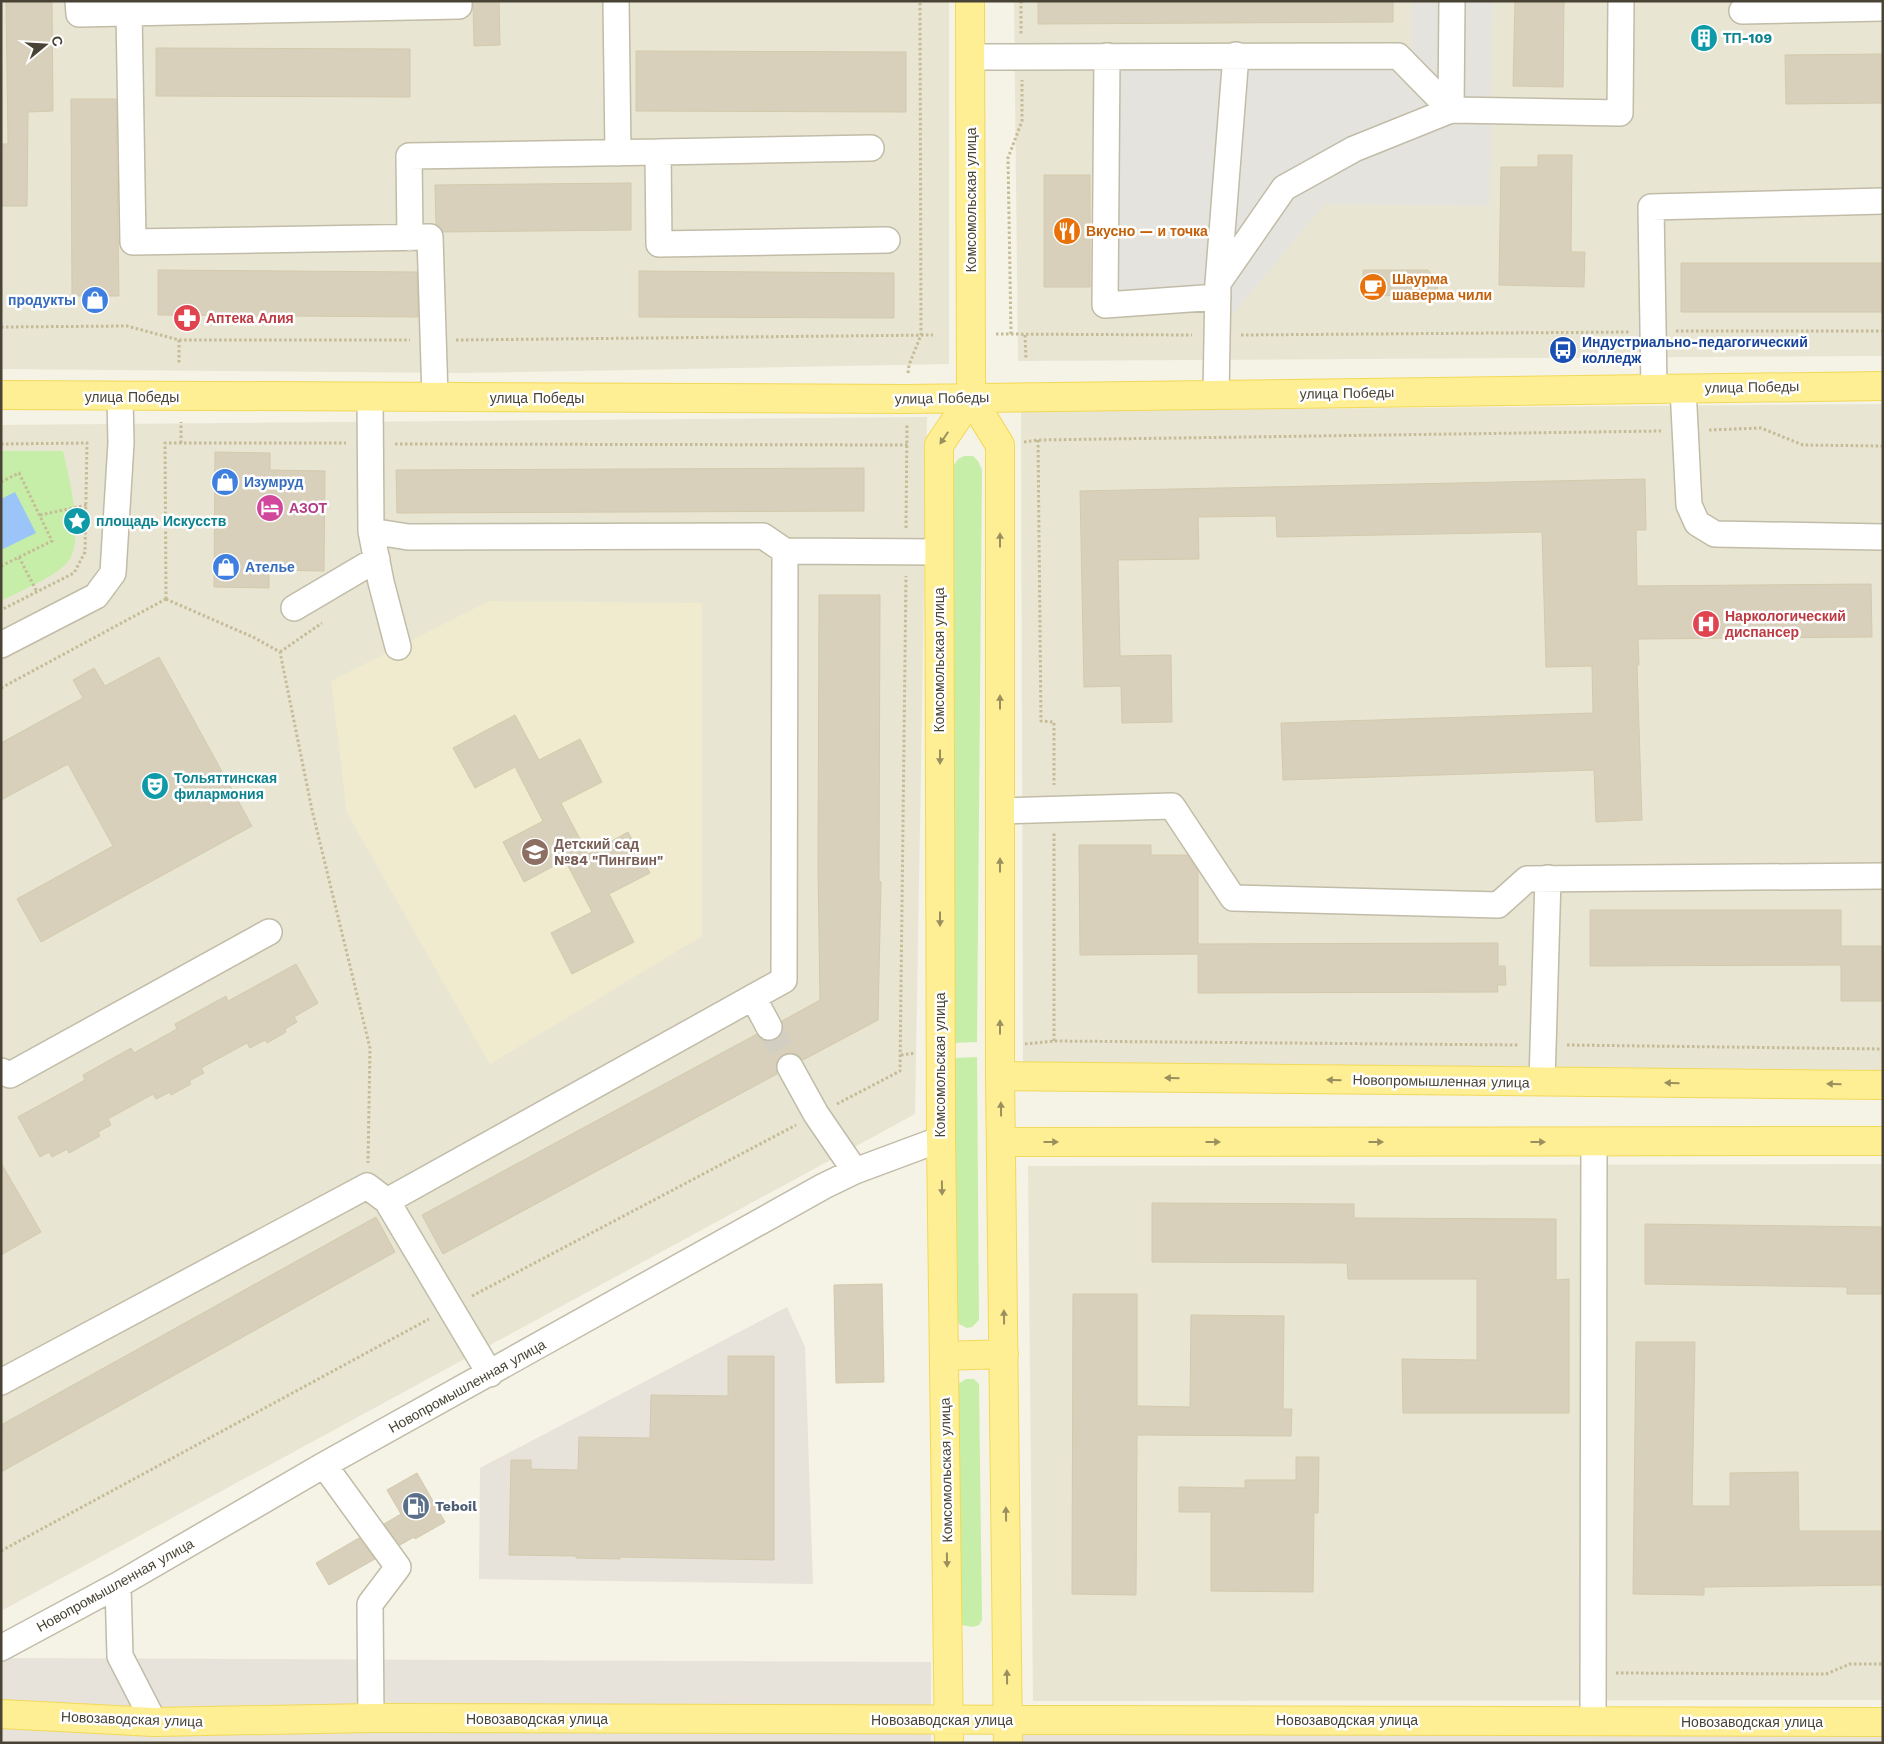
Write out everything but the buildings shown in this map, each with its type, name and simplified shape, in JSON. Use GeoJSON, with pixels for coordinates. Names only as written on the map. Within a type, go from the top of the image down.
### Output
{"type":"FeatureCollection","features":[{"type":"Feature","properties":{"kind":"main road","name":"Комсомольская улица"},"geometry":{"type":"LineString","coordinates":[[970,1],[971,398]]}},
{"type":"Feature","properties":{"kind":"main road","name":"улица Победы"},"geometry":{"type":"LineString","coordinates":[[1,395],[906,399],[1883,386]]}},
{"type":"Feature","properties":{"kind":"main road"},"geometry":{"type":"LineString","coordinates":[[939,445],[971,398],[1000,445],[1000,1076],[1008,1731]]}},
{"type":"Feature","properties":{"kind":"main road","name":"Комсомольская улица"},"geometry":{"type":"LineString","coordinates":[[939,445],[941,1139],[949,1731]]}},
{"type":"Feature","properties":{"kind":"main road","name":"Новопромышленная улица"},"geometry":{"type":"LineString","coordinates":[[1000,1076],[1883,1085]]}},
{"type":"Feature","properties":{"kind":"main road"},"geometry":{"type":"LineString","coordinates":[[1002,1142],[1883,1141]]}},
{"type":"Feature","properties":{"kind":"main road"},"geometry":{"type":"LineString","coordinates":[[944,1356],[1004,1354]]}},
{"type":"Feature","properties":{"kind":"main road","name":"Новозаводская улица"},"geometry":{"type":"LineString","coordinates":[[1,1714],[154,1722],[371,1718],[949,1731],[1593,1721],[1883,1722]]}},
{"type":"Feature","properties":{"kind":"street"},"geometry":{"type":"LineString","coordinates":[[78,1],[79,14],[459,6],[459,1]]}},
{"type":"Feature","properties":{"kind":"street"},"geometry":{"type":"LineString","coordinates":[[616,1],[618,153]]}},
{"type":"Feature","properties":{"kind":"street"},"geometry":{"type":"LineString","coordinates":[[1451,110],[1452,1]]}},
{"type":"Feature","properties":{"kind":"street"},"geometry":{"type":"LineString","coordinates":[[1107,56],[1105,305],[1218,290],[1284,188],[1354,148],[1451,110],[1620,113],[1621,1]]}},
{"type":"Feature","properties":{"kind":"street"},"geometry":{"type":"LineString","coordinates":[[1742,11],[1883,8]]}},
{"type":"Feature","properties":{"kind":"street"},"geometry":{"type":"LineString","coordinates":[[129,12],[133,242],[430,238],[435,398]]}},
{"type":"Feature","properties":{"kind":"street"},"geometry":{"type":"LineString","coordinates":[[1216,394],[1218,290],[1236,55]]}},
{"type":"Feature","properties":{"kind":"street"},"geometry":{"type":"LineString","coordinates":[[970,57],[1398,56],[1451,110]]}},
{"type":"Feature","properties":{"kind":"street"},"geometry":{"type":"LineString","coordinates":[[410,238],[409,156],[870,148]]}},
{"type":"Feature","properties":{"kind":"street"},"geometry":{"type":"LineString","coordinates":[[658,152],[659,244],[887,240]]}},
{"type":"Feature","properties":{"kind":"street"},"geometry":{"type":"LineString","coordinates":[[1654,388],[1651,208],[1883,201]]}},
{"type":"Feature","properties":{"kind":"street"},"geometry":{"type":"LineString","coordinates":[[1683,388],[1689,505],[1697,523],[1715,534],[1883,537]]}},
{"type":"Feature","properties":{"kind":"street"},"geometry":{"type":"LineString","coordinates":[[1,645],[96,596],[113,573],[120,443],[120,397]]}},
{"type":"Feature","properties":{"kind":"street"},"geometry":{"type":"LineString","coordinates":[[370,397],[372,532],[398,647]]}},
{"type":"Feature","properties":{"kind":"street"},"geometry":{"type":"LineString","coordinates":[[372,532],[408,537],[763,536],[785,551],[939,552]]}},
{"type":"Feature","properties":{"kind":"street"},"geometry":{"type":"LineString","coordinates":[[388,1201],[784,980],[785,551]]}},
{"type":"Feature","properties":{"kind":"street"},"geometry":{"type":"LineString","coordinates":[[294,608],[377,559]]}},
{"type":"Feature","properties":{"kind":"street"},"geometry":{"type":"LineString","coordinates":[[1000,811],[1172,806],[1233,898],[1498,905],[1527,878],[1883,876]]}},
{"type":"Feature","properties":{"kind":"street"},"geometry":{"type":"LineString","coordinates":[[1542,1082],[1548,878]]}},
{"type":"Feature","properties":{"kind":"street"},"geometry":{"type":"LineString","coordinates":[[1,1071],[10,1075],[270,932]]}},
{"type":"Feature","properties":{"kind":"street"},"geometry":{"type":"LineString","coordinates":[[753,997],[769,1028]]}},
{"type":"Feature","properties":{"kind":"street"},"geometry":{"type":"LineString","coordinates":[[790,1067],[816,1114],[855,1172]]}},
{"type":"Feature","properties":{"kind":"street","name":"Новопромышленная улица"},"geometry":{"type":"LineString","coordinates":[[1,1648],[118,1585],[324,1465],[824,1186],[941,1139]]}},
{"type":"Feature","properties":{"kind":"street"},"geometry":{"type":"LineString","coordinates":[[1593,1721],[1594,1142]]}},
{"type":"Feature","properties":{"kind":"street"},"geometry":{"type":"LineString","coordinates":[[1,1382],[367,1186],[388,1201],[490,1374]]}},
{"type":"Feature","properties":{"kind":"street"},"geometry":{"type":"LineString","coordinates":[[324,1465],[398,1567],[370,1604],[371,1718]]}},
{"type":"Feature","properties":{"kind":"street"},"geometry":{"type":"LineString","coordinates":[[118,1585],[120,1656],[154,1722]]}},
{"type":"Feature","properties":{"kind":"path"},"geometry":{"type":"LineString","coordinates":[[900,1071],[908,445],[906,399],[909,365],[921,335],[920,1]]}},
{"type":"Feature","properties":{"kind":"path"},"geometry":{"type":"LineString","coordinates":[[1012,334],[1008,158],[1022,121],[1021,1]]}},
{"type":"Feature","properties":{"kind":"path"},"geometry":{"type":"LineString","coordinates":[[1,327],[127,326],[179,340],[434,340],[933,335]]}},
{"type":"Feature","properties":{"kind":"path"},"geometry":{"type":"LineString","coordinates":[[993,334],[1217,335],[1883,331]]}},
{"type":"Feature","properties":{"kind":"path"},"geometry":{"type":"LineString","coordinates":[[1025,334],[1026,359]]}},
{"type":"Feature","properties":{"kind":"path"},"geometry":{"type":"LineString","coordinates":[[179,340],[179,364]]}},
{"type":"Feature","properties":{"kind":"path"},"geometry":{"type":"LineString","coordinates":[[181,418],[181,443]]}},
{"type":"Feature","properties":{"kind":"path"},"geometry":{"type":"LineString","coordinates":[[1000,445],[1038,440],[1685,431],[1761,428],[1803,445],[1883,446]]}},
{"type":"Feature","properties":{"kind":"path"},"geometry":{"type":"LineString","coordinates":[[1038,440],[1041,721],[1054,722],[1054,1041]]}},
{"type":"Feature","properties":{"kind":"path"},"geometry":{"type":"LineString","coordinates":[[1,444],[87,443],[85,552],[74,573],[1,610]]}},
{"type":"Feature","properties":{"kind":"path"},"geometry":{"type":"LineString","coordinates":[[166,599],[165,443],[939,445]]}},
{"type":"Feature","properties":{"kind":"path"},"geometry":{"type":"LineString","coordinates":[[1,482],[19,473],[52,541],[1,566]]}},
{"type":"Feature","properties":{"kind":"path"},"geometry":{"type":"LineString","coordinates":[[40,515],[87,505]]}},
{"type":"Feature","properties":{"kind":"path"},"geometry":{"type":"LineString","coordinates":[[19,558],[37,592]]}},
{"type":"Feature","properties":{"kind":"path"},"geometry":{"type":"LineString","coordinates":[[1,688],[166,599]]}},
{"type":"Feature","properties":{"kind":"path"},"geometry":{"type":"LineString","coordinates":[[166,599],[253,637],[280,652],[312,810],[370,1048],[367,1186]]}},
{"type":"Feature","properties":{"kind":"path"},"geometry":{"type":"LineString","coordinates":[[1017,1045],[1054,1041],[1883,1049]]}},
{"type":"Feature","properties":{"kind":"path"},"geometry":{"type":"LineString","coordinates":[[901,1055],[921,1053]]}},
{"type":"Feature","properties":{"kind":"path"},"geometry":{"type":"LineString","coordinates":[[1593,1673],[1826,1674],[1850,1664],[1883,1664]]}},
{"type":"Feature","properties":{"kind":"shaded area"},"geometry":{"type":"Polygon","coordinates":[[[1,1],[949,1],[949,364],[463,373],[1,369],[1,1]]]}},
{"type":"Feature","properties":{"kind":"shaded area"},"geometry":{"type":"Polygon","coordinates":[[[1014,1],[1883,1],[1883,356],[1018,361],[1014,1]]]}},
{"type":"Feature","properties":{"kind":"shaded area"},"geometry":{"type":"Polygon","coordinates":[[[1412,1],[1492,1],[1490,206],[1325,204],[1233,314],[1111,313],[1114,51],[1412,53],[1412,1]]]}},
{"type":"Feature","properties":{"kind":"shaded area"},"geometry":{"type":"Polygon","coordinates":[[[1883,404],[1883,1070],[1023,1062],[1021,411],[1883,404]]]}},
{"type":"Feature","properties":{"kind":"shaded area"},"geometry":{"type":"Polygon","coordinates":[[[927,417],[915,1114],[1,1611],[1,425],[927,417]]]}},
{"type":"Feature","properties":{"kind":"shaded area","name":"Детский сад №84 \"Пингвин\""},"geometry":{"type":"Polygon","coordinates":[[[489,601],[702,603],[702,936],[490,1064],[347,813],[331,681],[489,601]]]}},
{"type":"Feature","properties":{"kind":"shaded area"},"geometry":{"type":"Polygon","coordinates":[[[1883,1164],[1883,1700],[1033,1701],[1028,1166],[1883,1164]]]}},
{"type":"Feature","properties":{"kind":"shaded area"},"geometry":{"type":"Polygon","coordinates":[[[787,1307],[805,1347],[813,1584],[479,1579],[480,1468],[787,1307]]]}},
{"type":"Feature","properties":{"kind":"shaded area"},"geometry":{"type":"Polygon","coordinates":[[[1,1658],[931,1662],[931,1743],[1,1743],[1,1658]]]}},
{"type":"Feature","properties":{"kind":"shaded area"},"geometry":{"type":"Polygon","coordinates":[[[1008,1720],[1883,1722],[1883,1743],[1008,1743],[1008,1720]]]}},
{"type":"Feature","properties":{"kind":"green space"},"geometry":{"type":"Polygon","coordinates":[[[1,451],[63,451],[72,493],[76,527],[75,543],[71,556],[65,565],[43,580],[1,601],[1,451]]]}},
{"type":"Feature","properties":{"kind":"green space"},"geometry":{"type":"Polygon","coordinates":[[[964,456],[973,456],[978,461],[982,470],[977,1042],[953,1043],[953,467],[958,459],[964,456]]]}},
{"type":"Feature","properties":{"kind":"green space"},"geometry":{"type":"Polygon","coordinates":[[[977,1057],[979,1320],[972,1327],[967,1328],[959,1324],[958,1320],[953,1058],[977,1057]]]}},
{"type":"Feature","properties":{"kind":"green space"},"geometry":{"type":"Polygon","coordinates":[[[966,1379],[974,1379],[979,1384],[982,1620],[979,1625],[973,1627],[962,1625],[960,1619],[958,1384],[966,1379]]]}},
{"type":"Feature","properties":{"kind":"water"},"geometry":{"type":"Polygon","coordinates":[[[15,492],[36,533],[1,550],[1,499],[15,492]]]}},
{"type":"Feature","properties":{"kind":"tunnel"},"geometry":{"type":"LineString","coordinates":[[769,1027],[790,1067]]}},
{"type":"Feature","properties":{"kind":"place","name":"ТП-109"},"geometry":{"type":"Point","coordinates":[1704,38]}},
{"type":"Feature","properties":{"kind":"place","name":"Вкусно — и точка"},"geometry":{"type":"Point","coordinates":[1067,231]}},
{"type":"Feature","properties":{"kind":"place","name":"Шаурма шаверма чили"},"geometry":{"type":"Point","coordinates":[1373,287]}},
{"type":"Feature","properties":{"kind":"place","name":"продукты"},"geometry":{"type":"Point","coordinates":[95,300]}},
{"type":"Feature","properties":{"kind":"place","name":"Аптека Алия"},"geometry":{"type":"Point","coordinates":[187,318]}},
{"type":"Feature","properties":{"kind":"place","name":"Индустриально-педагогический колледж"},"geometry":{"type":"Point","coordinates":[1563,350]}},
{"type":"Feature","properties":{"kind":"place","name":"Изумруд"},"geometry":{"type":"Point","coordinates":[225,482]}},
{"type":"Feature","properties":{"kind":"place","name":"АЗОТ"},"geometry":{"type":"Point","coordinates":[270,508]}},
{"type":"Feature","properties":{"kind":"place","name":"площадь Искусств"},"geometry":{"type":"Point","coordinates":[77,521]}},
{"type":"Feature","properties":{"kind":"place","name":"Ателье"},"geometry":{"type":"Point","coordinates":[226,567]}},
{"type":"Feature","properties":{"kind":"place","name":"Наркологический диспансер"},"geometry":{"type":"Point","coordinates":[1706,624]}},
{"type":"Feature","properties":{"kind":"place","name":"Тольяттинская филармония"},"geometry":{"type":"Point","coordinates":[155,786]}},
{"type":"Feature","properties":{"kind":"place","name":"Детский сад №84 \"Пингвин\""},"geometry":{"type":"Point","coordinates":[535,852]}},
{"type":"Feature","properties":{"kind":"place","name":"Teboil"},"geometry":{"type":"Point","coordinates":[416,1506]}}]}
